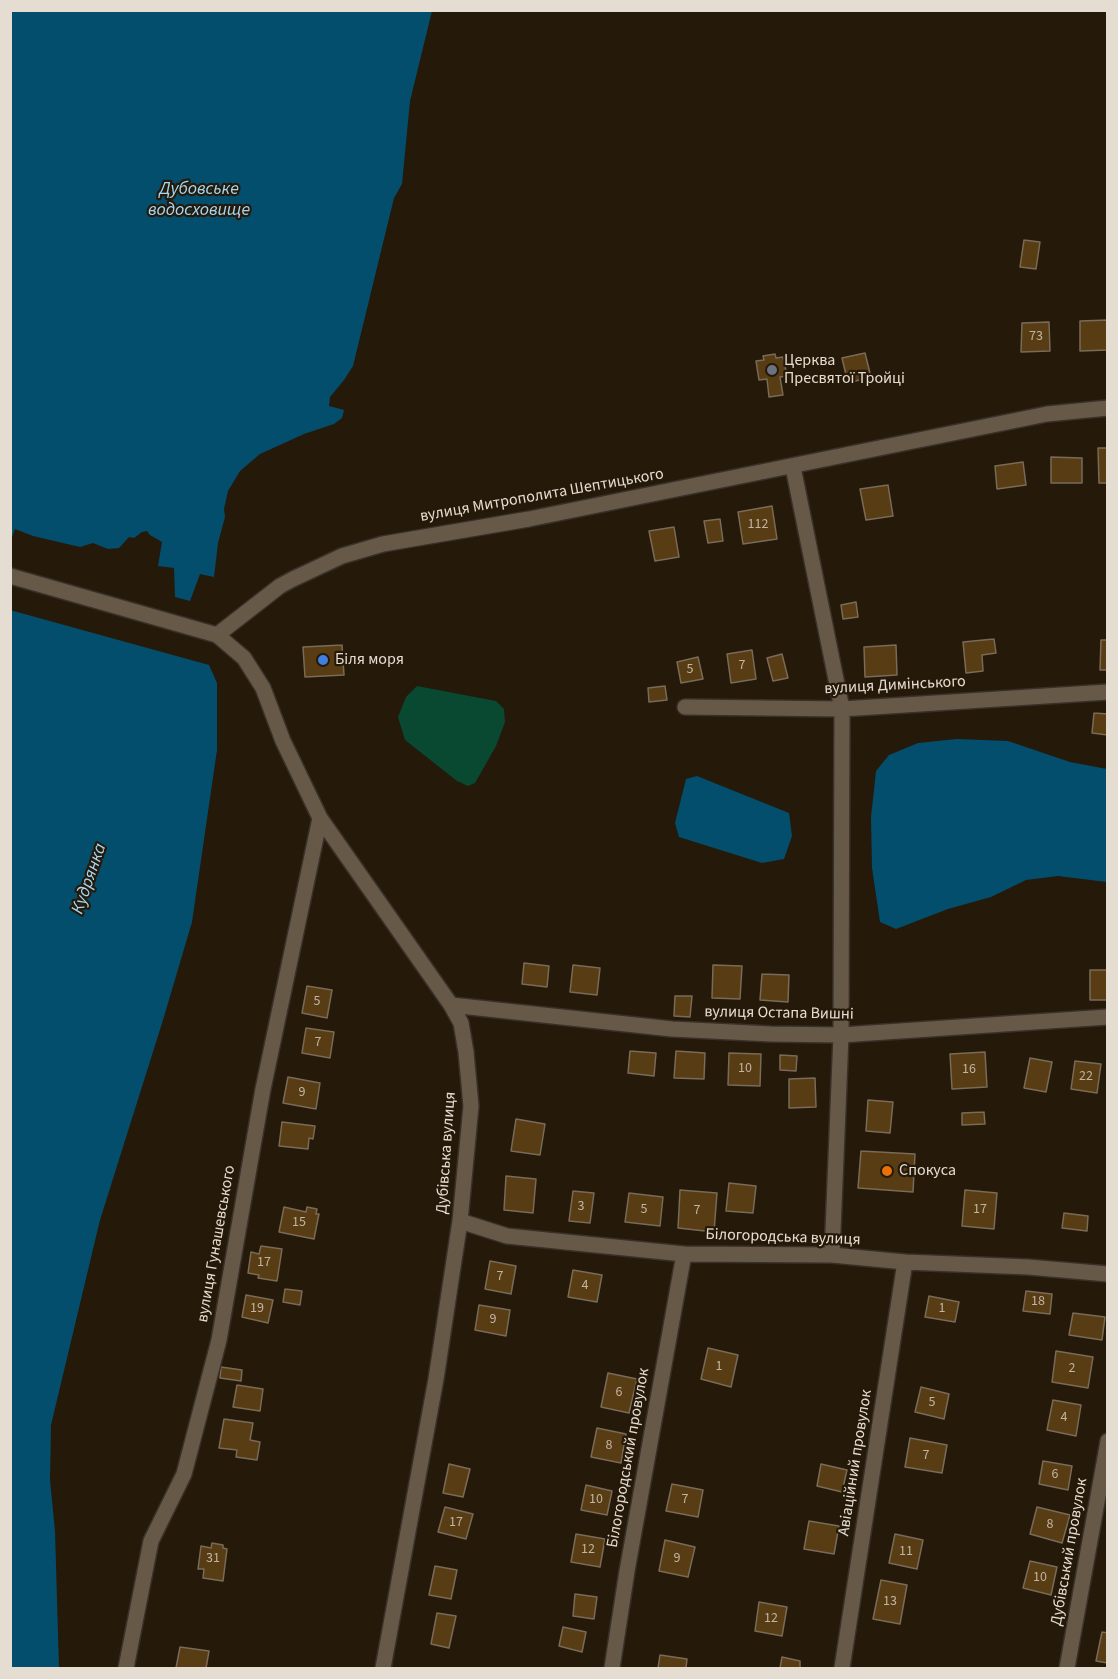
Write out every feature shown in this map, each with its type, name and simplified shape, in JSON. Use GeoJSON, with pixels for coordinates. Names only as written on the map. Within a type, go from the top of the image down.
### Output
{"type":"FeatureCollection","features":[{"type":"Feature","properties":{"kind":"street","name":"вулиця Митрополита Шептицького"},"geometry":{"type":"LineString","coordinates":[[217,635],[280,586],[342,556],[383,544],[530,519],[1047,414],[1107,408]]}},
{"type":"Feature","properties":{"kind":"street"},"geometry":{"type":"LineString","coordinates":[[793,467],[842,709],[841,1035],[832,1255]]}},
{"type":"Feature","properties":{"kind":"street"},"geometry":{"type":"LineString","coordinates":[[10,576],[217,635]]}},
{"type":"Feature","properties":{"kind":"street","name":"Дубівська вулиця"},"geometry":{"type":"LineString","coordinates":[[217,635],[243,658],[263,688],[283,741],[320,818],[451,1005],[461,1023],[471,1106],[460,1221],[436,1379],[383,1668]]}},
{"type":"Feature","properties":{"kind":"street","name":"вулиця Димінського"},"geometry":{"type":"LineString","coordinates":[[685,707],[842,709],[1107,692]]}},
{"type":"Feature","properties":{"kind":"street","name":"вулиця Гунашевського"},"geometry":{"type":"LineString","coordinates":[[126,1668],[151,1541],[184,1474],[219,1340],[263,1089],[320,818]]}},
{"type":"Feature","properties":{"kind":"street","name":"вулиця Остапа Вишні"},"geometry":{"type":"LineString","coordinates":[[451,1005],[672,1029],[841,1035],[1107,1017]]}},
{"type":"Feature","properties":{"kind":"street","name":"Білогородська вулиця"},"geometry":{"type":"LineString","coordinates":[[460,1221],[507,1236],[684,1254],[832,1255],[905,1262],[1028,1267],[1107,1274]]}},
{"type":"Feature","properties":{"kind":"street","name":"Білогородський провулок"},"geometry":{"type":"LineString","coordinates":[[612,1668],[627,1571],[684,1254]]}},
{"type":"Feature","properties":{"kind":"street","name":"Авіаційний провулок"},"geometry":{"type":"LineString","coordinates":[[842,1668],[905,1262]]}},
{"type":"Feature","properties":{"kind":"street","name":"Дубівський провулок"},"geometry":{"type":"LineString","coordinates":[[1067,1668],[1107,1441]]}},
{"type":"Feature","properties":{"kind":"green space"},"geometry":{"type":"Polygon","coordinates":[[[417,686],[496,701],[504,709],[505,722],[496,746],[475,783],[468,786],[457,781],[405,740],[398,717],[406,697],[417,686]]]}},
{"type":"Feature","properties":{"kind":"water","name":"Дубовське водосховище"},"geometry":{"type":"Polygon","coordinates":[[[10,11],[432,11],[410,101],[402,184],[394,198],[353,366],[330,397],[329,406],[344,410],[342,418],[334,424],[304,434],[260,454],[240,471],[228,491],[214,577],[200,574],[190,601],[175,597],[174,568],[158,566],[162,542],[147,531],[134,538],[129,537],[119,548],[108,549],[93,543],[80,547],[33,536],[15,529],[11,536],[10,11]]]}},
{"type":"Feature","properties":{"kind":"water","name":"Кудрянка"},"geometry":{"type":"Polygon","coordinates":[[[10,610],[209,665],[217,683],[217,750],[192,922],[100,1220],[51,1425],[50,1480],[55,1531],[59,1668],[10,1668],[10,610]]]}},
{"type":"Feature","properties":{"kind":"water"},"geometry":{"type":"Polygon","coordinates":[[[957,739],[1008,741],[1070,762],[1107,769],[1107,882],[1058,876],[1026,880],[991,897],[948,909],[896,929],[880,922],[872,868],[871,817],[876,771],[889,755],[918,743],[957,739]]]}},
{"type":"Feature","properties":{"kind":"water"},"geometry":{"type":"Polygon","coordinates":[[[697,776],[789,813],[792,836],[784,859],[762,863],[679,837],[675,823],[686,779],[697,776]]]}},
{"type":"Feature","properties":{"kind":"building"},"geometry":{"type":"Polygon","coordinates":[[[1024,240],[1040,242],[1036,269],[1020,267],[1024,240]]]}},
{"type":"Feature","properties":{"kind":"building"},"geometry":{"type":"Polygon","coordinates":[[[1108,320],[1108,350],[1080,351],[1080,321],[1108,320]]]}},
{"type":"Feature","properties":{"kind":"building"},"geometry":{"type":"Polygon","coordinates":[[[1049,322],[1050,351],[1021,352],[1022,323],[1049,322]]]}},
{"type":"Feature","properties":{"kind":"building"},"geometry":{"type":"Polygon","coordinates":[[[865,353],[871,377],[848,383],[842,358],[865,353]]]}},
{"type":"Feature","properties":{"kind":"building"},"geometry":{"type":"Polygon","coordinates":[[[775,354],[776,358],[783,357],[787,376],[780,377],[783,395],[769,397],[767,379],[759,380],[756,361],[764,360],[763,356],[775,354]]]}},
{"type":"Feature","properties":{"kind":"building"},"geometry":{"type":"Polygon","coordinates":[[[1098,448],[1108,448],[1108,483],[1099,483],[1098,448]]]}},
{"type":"Feature","properties":{"kind":"building"},"geometry":{"type":"Polygon","coordinates":[[[1051,457],[1082,458],[1082,483],[1051,483],[1051,457]]]}},
{"type":"Feature","properties":{"kind":"building"},"geometry":{"type":"Polygon","coordinates":[[[1023,462],[1026,485],[997,489],[995,466],[1023,462]]]}},
{"type":"Feature","properties":{"kind":"building"},"geometry":{"type":"Polygon","coordinates":[[[888,485],[893,516],[866,520],[860,489],[888,485]]]}},
{"type":"Feature","properties":{"kind":"building"},"geometry":{"type":"Polygon","coordinates":[[[772,506],[777,539],[743,544],[738,512],[772,506]]]}},
{"type":"Feature","properties":{"kind":"building"},"geometry":{"type":"Polygon","coordinates":[[[720,519],[723,541],[708,543],[704,521],[720,519]]]}},
{"type":"Feature","properties":{"kind":"building"},"geometry":{"type":"Polygon","coordinates":[[[674,527],[679,557],[655,561],[649,531],[674,527]]]}},
{"type":"Feature","properties":{"kind":"building"},"geometry":{"type":"Polygon","coordinates":[[[856,602],[858,617],[843,619],[841,605],[856,602]]]}},
{"type":"Feature","properties":{"kind":"building"},"geometry":{"type":"Polygon","coordinates":[[[994,639],[996,653],[982,655],[983,671],[966,673],[963,642],[994,639]]]}},
{"type":"Feature","properties":{"kind":"building"},"geometry":{"type":"Polygon","coordinates":[[[1101,640],[1108,640],[1108,670],[1100,670],[1101,640]]]}},
{"type":"Feature","properties":{"kind":"building"},"geometry":{"type":"Polygon","coordinates":[[[342,645],[344,675],[305,677],[303,647],[342,645]]]}},
{"type":"Feature","properties":{"kind":"building"},"geometry":{"type":"Polygon","coordinates":[[[896,645],[897,675],[865,677],[864,647],[896,645]]]}},
{"type":"Feature","properties":{"kind":"building"},"geometry":{"type":"Polygon","coordinates":[[[752,650],[756,679],[731,683],[727,654],[752,650]]]}},
{"type":"Feature","properties":{"kind":"building"},"geometry":{"type":"Polygon","coordinates":[[[782,654],[788,678],[773,681],[767,658],[782,654]]]}},
{"type":"Feature","properties":{"kind":"building"},"geometry":{"type":"Polygon","coordinates":[[[698,657],[703,679],[681,683],[677,662],[698,657]]]}},
{"type":"Feature","properties":{"kind":"building"},"geometry":{"type":"Polygon","coordinates":[[[665,686],[667,700],[649,702],[648,688],[665,686]]]}},
{"type":"Feature","properties":{"kind":"building"},"geometry":{"type":"Polygon","coordinates":[[[1094,713],[1108,714],[1108,735],[1092,733],[1094,713]]]}},
{"type":"Feature","properties":{"kind":"building"},"geometry":{"type":"Polygon","coordinates":[[[524,963],[549,966],[547,987],[522,984],[524,963]]]}},
{"type":"Feature","properties":{"kind":"building"},"geometry":{"type":"Polygon","coordinates":[[[573,965],[600,968],[597,995],[570,992],[573,965]]]}},
{"type":"Feature","properties":{"kind":"building"},"geometry":{"type":"Polygon","coordinates":[[[713,965],[742,966],[740,999],[712,998],[713,965]]]}},
{"type":"Feature","properties":{"kind":"building"},"geometry":{"type":"Polygon","coordinates":[[[1090,970],[1108,970],[1108,1000],[1090,1000],[1090,970]]]}},
{"type":"Feature","properties":{"kind":"building"},"geometry":{"type":"Polygon","coordinates":[[[762,974],[789,975],[788,1002],[760,1000],[762,974]]]}},
{"type":"Feature","properties":{"kind":"building"},"geometry":{"type":"Polygon","coordinates":[[[307,986],[332,990],[327,1018],[302,1013],[307,986]]]}},
{"type":"Feature","properties":{"kind":"building"},"geometry":{"type":"Polygon","coordinates":[[[675,996],[692,996],[690,1017],[674,1016],[675,996]]]}},
{"type":"Feature","properties":{"kind":"building"},"geometry":{"type":"Polygon","coordinates":[[[306,1028],[334,1032],[330,1058],[302,1053],[306,1028]]]}},
{"type":"Feature","properties":{"kind":"building"},"geometry":{"type":"Polygon","coordinates":[[[630,1051],[656,1053],[654,1076],[628,1073],[630,1051]]]}},
{"type":"Feature","properties":{"kind":"building"},"geometry":{"type":"Polygon","coordinates":[[[676,1051],[705,1053],[704,1079],[674,1078],[676,1051]]]}},
{"type":"Feature","properties":{"kind":"building"},"geometry":{"type":"Polygon","coordinates":[[[985,1052],[987,1087],[952,1089],[950,1054],[985,1052]]]}},
{"type":"Feature","properties":{"kind":"building"},"geometry":{"type":"Polygon","coordinates":[[[729,1053],[761,1054],[760,1086],[728,1085],[729,1053]]]}},
{"type":"Feature","properties":{"kind":"building"},"geometry":{"type":"Polygon","coordinates":[[[780,1055],[797,1056],[796,1071],[780,1070],[780,1055]]]}},
{"type":"Feature","properties":{"kind":"building"},"geometry":{"type":"Polygon","coordinates":[[[1030,1058],[1052,1062],[1046,1092],[1024,1088],[1030,1058]]]}},
{"type":"Feature","properties":{"kind":"building"},"geometry":{"type":"Polygon","coordinates":[[[1075,1061],[1101,1064],[1097,1093],[1071,1089],[1075,1061]]]}},
{"type":"Feature","properties":{"kind":"building"},"geometry":{"type":"Polygon","coordinates":[[[288,1077],[320,1083],[316,1109],[283,1103],[288,1077]]]}},
{"type":"Feature","properties":{"kind":"building"},"geometry":{"type":"Polygon","coordinates":[[[815,1078],[816,1107],[789,1108],[789,1079],[815,1078]]]}},
{"type":"Feature","properties":{"kind":"building"},"geometry":{"type":"Polygon","coordinates":[[[868,1100],[893,1102],[890,1133],[866,1131],[868,1100]]]}},
{"type":"Feature","properties":{"kind":"building"},"geometry":{"type":"Polygon","coordinates":[[[984,1112],[985,1124],[962,1125],[962,1113],[984,1112]]]}},
{"type":"Feature","properties":{"kind":"building"},"geometry":{"type":"Polygon","coordinates":[[[516,1119],[545,1124],[540,1155],[511,1151],[516,1119]]]}},
{"type":"Feature","properties":{"kind":"building"},"geometry":{"type":"Polygon","coordinates":[[[282,1122],[315,1126],[313,1139],[309,1138],[308,1149],[279,1146],[282,1122]]]}},
{"type":"Feature","properties":{"kind":"building"},"geometry":{"type":"Polygon","coordinates":[[[861,1151],[915,1154],[913,1192],[858,1188],[861,1151]]]}},
{"type":"Feature","properties":{"kind":"building"},"geometry":{"type":"Polygon","coordinates":[[[506,1176],[536,1179],[533,1213],[504,1210],[506,1176]]]}},
{"type":"Feature","properties":{"kind":"building"},"geometry":{"type":"Polygon","coordinates":[[[729,1183],[756,1186],[753,1213],[726,1211],[729,1183]]]}},
{"type":"Feature","properties":{"kind":"building"},"geometry":{"type":"Polygon","coordinates":[[[680,1190],[717,1193],[714,1232],[678,1228],[680,1190]]]}},
{"type":"Feature","properties":{"kind":"building"},"geometry":{"type":"Polygon","coordinates":[[[965,1190],[997,1193],[994,1229],[962,1226],[965,1190]]]}},
{"type":"Feature","properties":{"kind":"building"},"geometry":{"type":"Polygon","coordinates":[[[573,1191],[594,1193],[590,1223],[569,1221],[573,1191]]]}},
{"type":"Feature","properties":{"kind":"building"},"geometry":{"type":"Polygon","coordinates":[[[629,1193],[663,1197],[660,1226],[625,1222],[629,1193]]]}},
{"type":"Feature","properties":{"kind":"building"},"geometry":{"type":"Polygon","coordinates":[[[284,1207],[306,1212],[307,1207],[317,1209],[316,1214],[319,1214],[314,1239],[279,1232],[284,1207]]]}},
{"type":"Feature","properties":{"kind":"building"},"geometry":{"type":"Polygon","coordinates":[[[1064,1213],[1088,1216],[1087,1231],[1062,1228],[1064,1213]]]}},
{"type":"Feature","properties":{"kind":"building"},"geometry":{"type":"Polygon","coordinates":[[[261,1246],[282,1249],[277,1281],[258,1278],[259,1275],[248,1273],[251,1252],[259,1254],[261,1246]]]}},
{"type":"Feature","properties":{"kind":"building"},"geometry":{"type":"Polygon","coordinates":[[[490,1261],[516,1266],[511,1294],[485,1289],[490,1261]]]}},
{"type":"Feature","properties":{"kind":"building"},"geometry":{"type":"Polygon","coordinates":[[[573,1270],[602,1275],[597,1302],[568,1297],[573,1270]]]}},
{"type":"Feature","properties":{"kind":"building"},"geometry":{"type":"Polygon","coordinates":[[[285,1289],[302,1291],[300,1305],[283,1302],[285,1289]]]}},
{"type":"Feature","properties":{"kind":"building"},"geometry":{"type":"Polygon","coordinates":[[[1026,1291],[1052,1294],[1050,1314],[1023,1311],[1026,1291]]]}},
{"type":"Feature","properties":{"kind":"building"},"geometry":{"type":"Polygon","coordinates":[[[246,1295],[273,1300],[268,1323],[242,1317],[246,1295]]]}},
{"type":"Feature","properties":{"kind":"building"},"geometry":{"type":"Polygon","coordinates":[[[929,1296],[959,1302],[955,1322],[925,1317],[929,1296]]]}},
{"type":"Feature","properties":{"kind":"building"},"geometry":{"type":"Polygon","coordinates":[[[479,1305],[510,1310],[506,1336],[475,1330],[479,1305]]]}},
{"type":"Feature","properties":{"kind":"building"},"geometry":{"type":"Polygon","coordinates":[[[1073,1313],[1105,1317],[1102,1340],[1069,1335],[1073,1313]]]}},
{"type":"Feature","properties":{"kind":"building"},"geometry":{"type":"Polygon","coordinates":[[[708,1348],[738,1355],[731,1387],[701,1379],[708,1348]]]}},
{"type":"Feature","properties":{"kind":"building"},"geometry":{"type":"Polygon","coordinates":[[[1056,1351],[1093,1357],[1088,1388],[1052,1382],[1056,1351]]]}},
{"type":"Feature","properties":{"kind":"building"},"geometry":{"type":"Polygon","coordinates":[[[221,1367],[242,1370],[241,1381],[220,1378],[221,1367]]]}},
{"type":"Feature","properties":{"kind":"building"},"geometry":{"type":"Polygon","coordinates":[[[608,1373],[637,1379],[629,1413],[601,1407],[608,1373]]]}},
{"type":"Feature","properties":{"kind":"building"},"geometry":{"type":"Polygon","coordinates":[[[237,1385],[263,1389],[260,1411],[233,1407],[237,1385]]]}},
{"type":"Feature","properties":{"kind":"building"},"geometry":{"type":"Polygon","coordinates":[[[921,1387],[949,1394],[944,1419],[915,1412],[921,1387]]]}},
{"type":"Feature","properties":{"kind":"building"},"geometry":{"type":"Polygon","coordinates":[[[1053,1400],[1081,1405],[1076,1436],[1047,1430],[1053,1400]]]}},
{"type":"Feature","properties":{"kind":"building"},"geometry":{"type":"Polygon","coordinates":[[[224,1419],[253,1423],[250,1440],[260,1442],[257,1460],[236,1457],[237,1450],[219,1448],[224,1419]]]}},
{"type":"Feature","properties":{"kind":"building"},"geometry":{"type":"Polygon","coordinates":[[[597,1428],[626,1434],[621,1463],[591,1457],[597,1428]]]}},
{"type":"Feature","properties":{"kind":"building"},"geometry":{"type":"Polygon","coordinates":[[[910,1438],[947,1445],[942,1473],[905,1467],[910,1438]]]}},
{"type":"Feature","properties":{"kind":"building"},"geometry":{"type":"Polygon","coordinates":[[[1043,1461],[1072,1466],[1068,1490],[1039,1484],[1043,1461]]]}},
{"type":"Feature","properties":{"kind":"building"},"geometry":{"type":"Polygon","coordinates":[[[449,1464],[470,1469],[463,1497],[443,1493],[449,1464]]]}},
{"type":"Feature","properties":{"kind":"building"},"geometry":{"type":"Polygon","coordinates":[[[821,1464],[847,1470],[842,1492],[817,1486],[821,1464]]]}},
{"type":"Feature","properties":{"kind":"building"},"geometry":{"type":"Polygon","coordinates":[[[672,1484],[703,1490],[698,1517],[666,1511],[672,1484]]]}},
{"type":"Feature","properties":{"kind":"building"},"geometry":{"type":"Polygon","coordinates":[[[586,1485],[612,1491],[607,1515],[581,1510],[586,1485]]]}},
{"type":"Feature","properties":{"kind":"building"},"geometry":{"type":"Polygon","coordinates":[[[445,1507],[473,1514],[466,1539],[438,1532],[445,1507]]]}},
{"type":"Feature","properties":{"kind":"building"},"geometry":{"type":"Polygon","coordinates":[[[1037,1507],[1070,1515],[1062,1543],[1030,1534],[1037,1507]]]}},
{"type":"Feature","properties":{"kind":"building"},"geometry":{"type":"Polygon","coordinates":[[[809,1521],[839,1526],[834,1554],[804,1549],[809,1521]]]}},
{"type":"Feature","properties":{"kind":"building"},"geometry":{"type":"Polygon","coordinates":[[[576,1534],[605,1539],[600,1567],[571,1562],[576,1534]]]}},
{"type":"Feature","properties":{"kind":"building"},"geometry":{"type":"Polygon","coordinates":[[[895,1534],[923,1540],[917,1569],[889,1563],[895,1534]]]}},
{"type":"Feature","properties":{"kind":"building"},"geometry":{"type":"Polygon","coordinates":[[[665,1540],[695,1547],[688,1577],[659,1571],[665,1540]]]}},
{"type":"Feature","properties":{"kind":"building"},"geometry":{"type":"Polygon","coordinates":[[[212,1543],[223,1545],[223,1548],[227,1549],[223,1581],[203,1578],[204,1569],[198,1569],[201,1546],[211,1548],[212,1543]]]}},
{"type":"Feature","properties":{"kind":"building"},"geometry":{"type":"Polygon","coordinates":[[[1030,1561],[1057,1567],[1051,1595],[1023,1588],[1030,1561]]]}},
{"type":"Feature","properties":{"kind":"building"},"geometry":{"type":"Polygon","coordinates":[[[435,1566],[457,1570],[451,1599],[429,1595],[435,1566]]]}},
{"type":"Feature","properties":{"kind":"building"},"geometry":{"type":"Polygon","coordinates":[[[881,1580],[907,1585],[900,1624],[873,1619],[881,1580]]]}},
{"type":"Feature","properties":{"kind":"building"},"geometry":{"type":"Polygon","coordinates":[[[575,1594],[597,1597],[594,1619],[573,1616],[575,1594]]]}},
{"type":"Feature","properties":{"kind":"building"},"geometry":{"type":"Polygon","coordinates":[[[759,1602],[787,1607],[782,1636],[755,1631],[759,1602]]]}},
{"type":"Feature","properties":{"kind":"building"},"geometry":{"type":"Polygon","coordinates":[[[437,1613],[456,1616],[449,1648],[431,1644],[437,1613]]]}},
{"type":"Feature","properties":{"kind":"building"},"geometry":{"type":"Polygon","coordinates":[[[563,1627],[586,1632],[582,1652],[559,1646],[563,1627]]]}},
{"type":"Feature","properties":{"kind":"building"},"geometry":{"type":"Polygon","coordinates":[[[1102,1632],[1108,1633],[1108,1663],[1096,1661],[1102,1632]]]}},
{"type":"Feature","properties":{"kind":"building"},"geometry":{"type":"Polygon","coordinates":[[[180,1647],[209,1651],[206,1668],[176,1668],[180,1647]]]}},
{"type":"Feature","properties":{"kind":"building"},"geometry":{"type":"Polygon","coordinates":[[[660,1655],[687,1659],[686,1668],[658,1668],[660,1655]]]}},
{"type":"Feature","properties":{"kind":"building"},"geometry":{"type":"Polygon","coordinates":[[[782,1657],[800,1661],[800,1668],[780,1668],[782,1657]]]}},
{"type":"Feature","properties":{"kind":"place","name":"Церква Пресвятої Тройці"},"geometry":{"type":"Point","coordinates":[772,370]}},
{"type":"Feature","properties":{"kind":"place","name":"Біля моря"},"geometry":{"type":"Point","coordinates":[323,660]}},
{"type":"Feature","properties":{"kind":"place","name":"Спокуса"},"geometry":{"type":"Point","coordinates":[887,1171]}}]}
